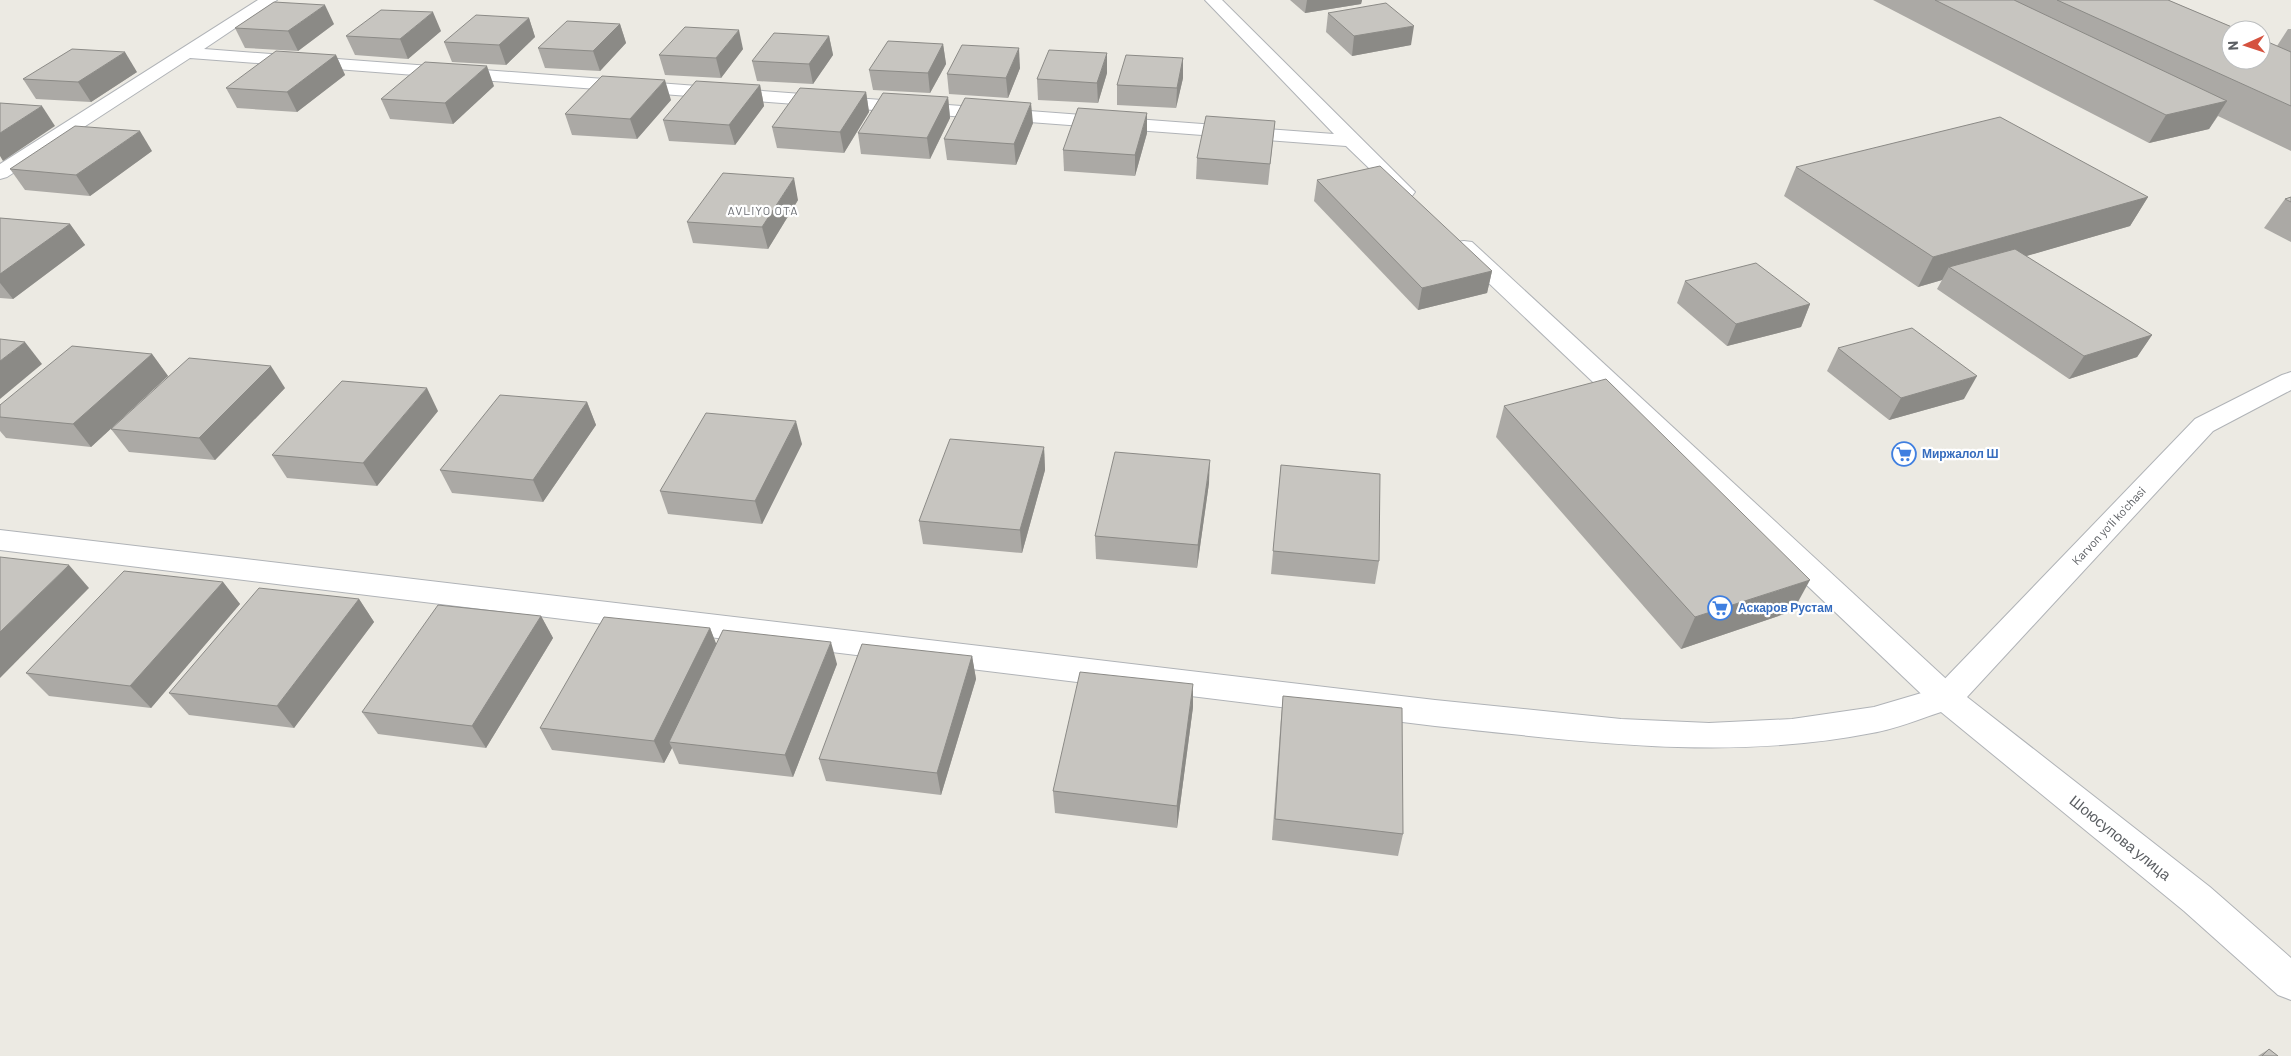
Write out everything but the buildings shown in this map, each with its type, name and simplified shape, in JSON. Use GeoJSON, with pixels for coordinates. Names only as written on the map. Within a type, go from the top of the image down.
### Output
{"type":"FeatureCollection","features":[{"type":"Feature","properties":{"kind":"street"},"geometry":{"type":"LineString","coordinates":[[0,173],[269,0]]}},
{"type":"Feature","properties":{"kind":"street"},"geometry":{"type":"LineString","coordinates":[[1213,0],[1351,141],[1423,209]]}},
{"type":"Feature","properties":{"kind":"street"},"geometry":{"type":"LineString","coordinates":[[188,53],[1351,141]]}},
{"type":"Feature","properties":{"kind":"street","name":"Шоюсупова улица"},"geometry":{"type":"LineString","coordinates":[[1445,230],[1946,698],[2196,900],[2291,982]]}},
{"type":"Feature","properties":{"kind":"street","name":"Karvon yo‘li ko'chasi"},"geometry":{"type":"LineString","coordinates":[[1946,698],[2204,425],[2291,380]]}},
{"type":"Feature","properties":{"kind":"street"},"geometry":{"type":"LineString","coordinates":[[0,540],[1436,713],[1621,732],[1709,736],[1792,732],[1874,720],[1946,698]]}},
{"type":"Feature","properties":{"kind":"place","name":"Миржалол Ш"},"geometry":{"type":"Point","coordinates":[1904,454]}},
{"type":"Feature","properties":{"kind":"place","name":"Аскаров Рустам"},"geometry":{"type":"Point","coordinates":[1720,608]}},
{"type":"Feature","properties":{"kind":"district","name":"AVLIYO OTA"},"geometry":{"type":"Point","coordinates":[763,211]}}]}
